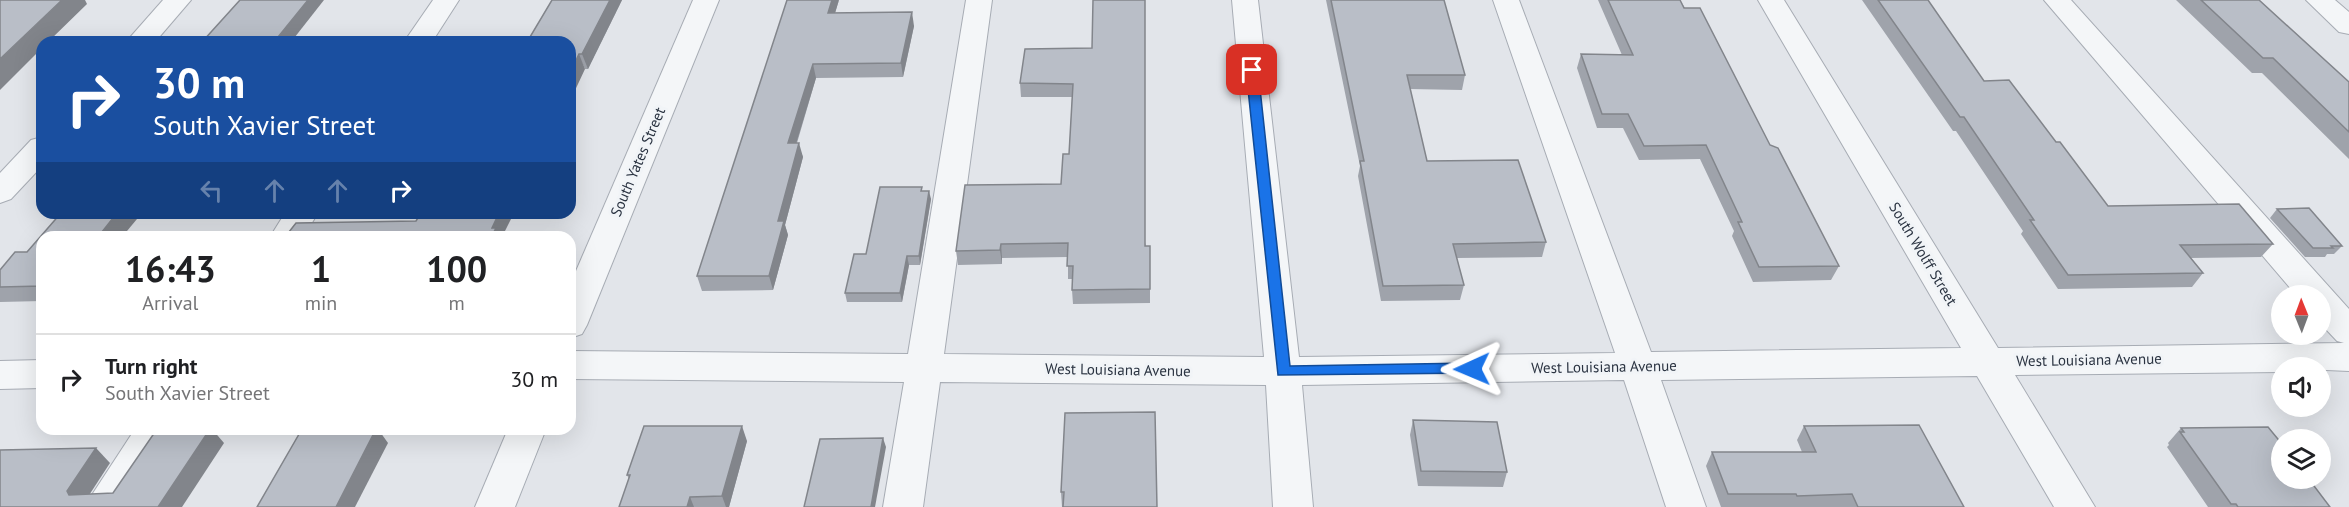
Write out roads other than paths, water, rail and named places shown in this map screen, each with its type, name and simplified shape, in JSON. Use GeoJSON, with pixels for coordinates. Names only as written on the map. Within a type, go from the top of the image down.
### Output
{"type":"FeatureCollection","features":[{"type":"Feature","properties":{"kind":"street"},"geometry":{"type":"LineString","coordinates":[[145,36],[178,0]]}},
{"type":"Feature","properties":{"kind":"street"},"geometry":{"type":"LineString","coordinates":[[422,36],[446,0]]}},
{"type":"Feature","properties":{"kind":"street","name":"South Yates Street"},"geometry":{"type":"LineString","coordinates":[[576,311],[706,0]]}},
{"type":"Feature","properties":{"kind":"street"},"geometry":{"type":"LineString","coordinates":[[903,507],[979,0]]}},
{"type":"Feature","properties":{"kind":"street"},"geometry":{"type":"LineString","coordinates":[[1245,0],[1283,371],[1293,507]]}},
{"type":"Feature","properties":{"kind":"street"},"geometry":{"type":"LineString","coordinates":[[1506,0],[1686,507]]}},
{"type":"Feature","properties":{"kind":"street","name":"South Wolff Street"},"geometry":{"type":"LineString","coordinates":[[1771,0],[2075,507]]}},
{"type":"Feature","properties":{"kind":"street"},"geometry":{"type":"LineString","coordinates":[[2057,0],[2307,285]]}},
{"type":"Feature","properties":{"kind":"street"},"geometry":{"type":"LineString","coordinates":[[2319,0],[2349,26]]}},
{"type":"Feature","properties":{"kind":"street"},"geometry":{"type":"LineString","coordinates":[[0,192],[36,153]]}},
{"type":"Feature","properties":{"kind":"street"},"geometry":{"type":"LineString","coordinates":[[2331,312],[2349,332]]}},
{"type":"Feature","properties":{"kind":"street","name":"West Louisiana Avenue"},"geometry":{"type":"LineString","coordinates":[[576,365],[1283,371],[2349,357]]}},
{"type":"Feature","properties":{"kind":"street"},"geometry":{"type":"LineString","coordinates":[[0,375],[36,375]]}},
{"type":"Feature","properties":{"kind":"street"},"geometry":{"type":"LineString","coordinates":[[104,507],[152,435]]}},
{"type":"Feature","properties":{"kind":"street"},"geometry":{"type":"LineString","coordinates":[[495,507],[525,435]]}}]}
